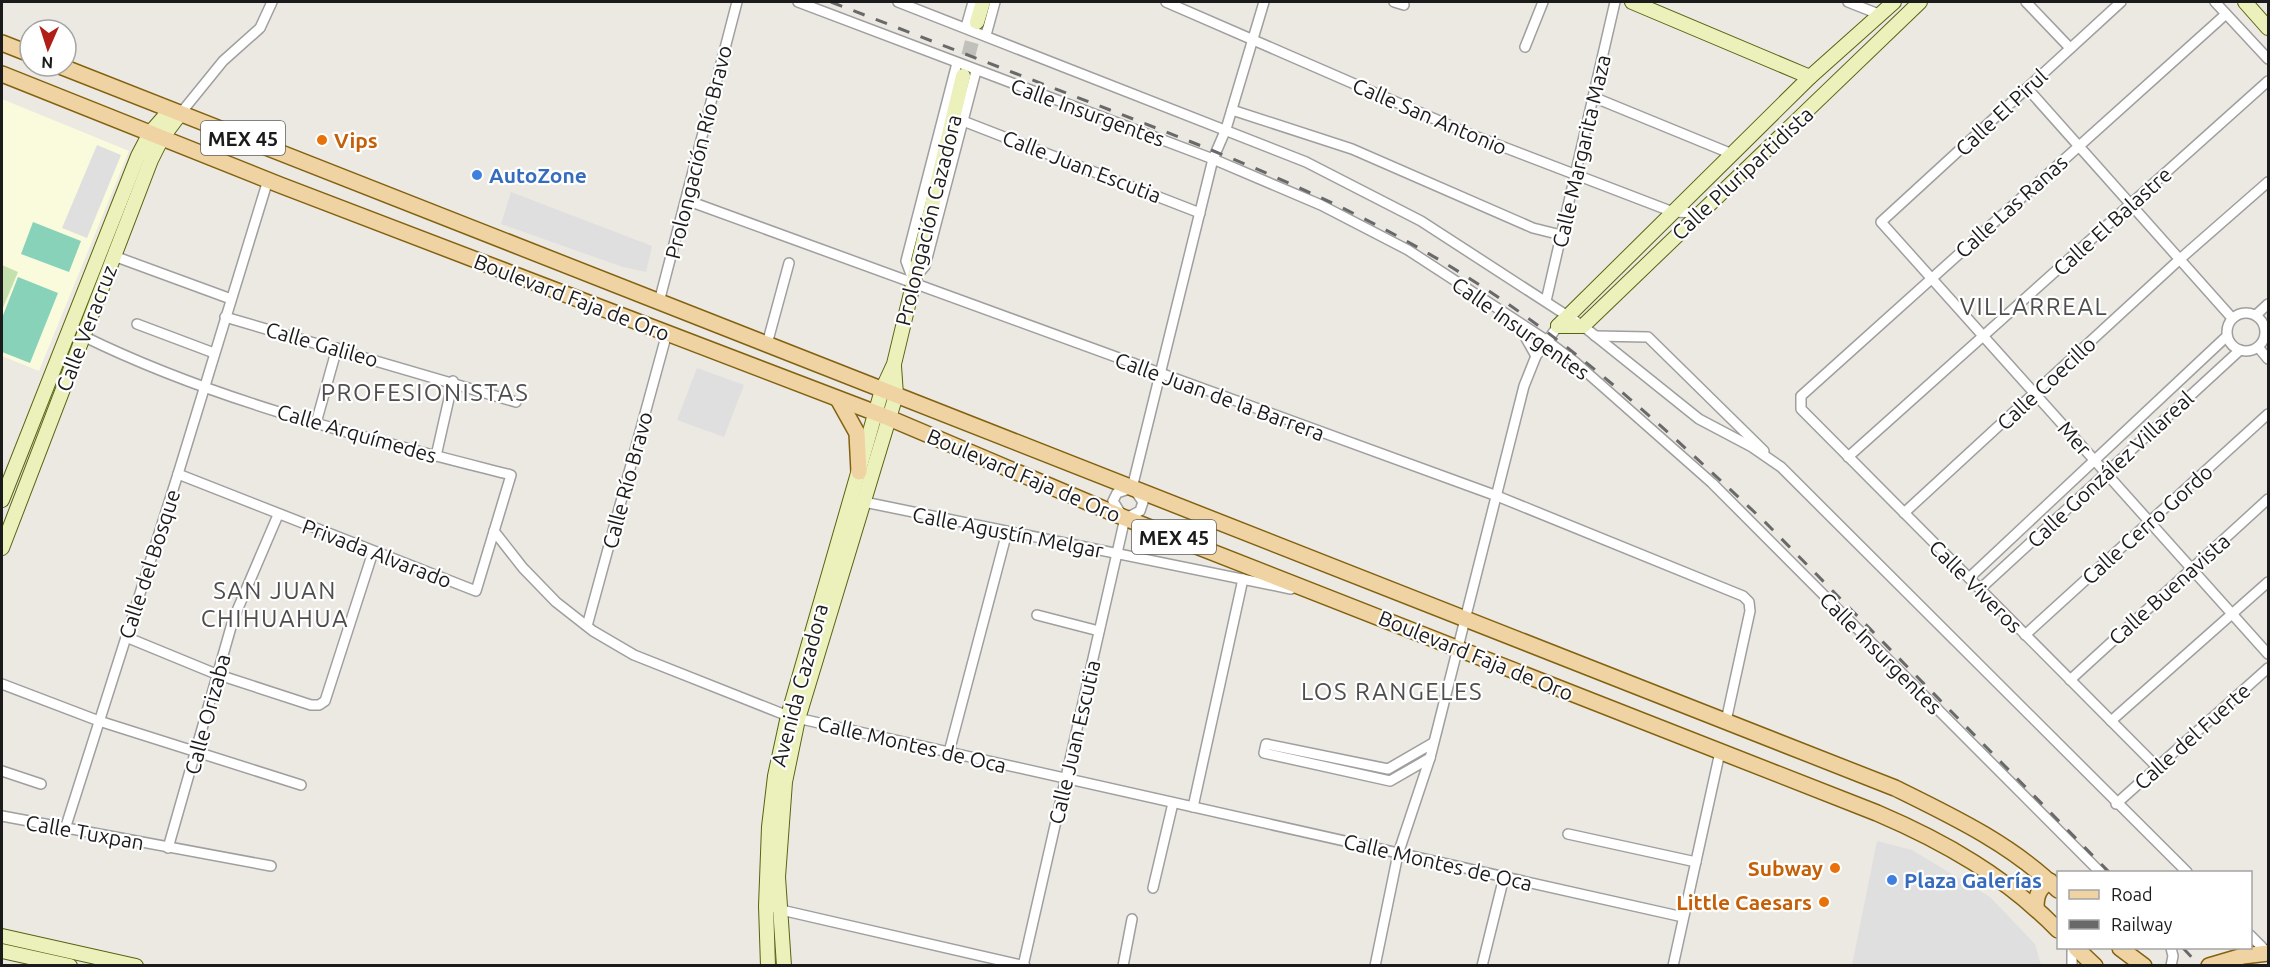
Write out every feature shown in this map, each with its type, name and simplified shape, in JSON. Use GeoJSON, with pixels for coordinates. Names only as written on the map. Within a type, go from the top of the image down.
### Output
{"type":"FeatureCollection","features":[{"type":"Feature","properties":{"kind":"main road"},"geometry":{"type":"LineString","coordinates":[[2,43],[18,49]]}},
{"type":"Feature","properties":{"kind":"main road","name":"Boulevard Faja de Oro"},"geometry":{"type":"LineString","coordinates":[[78,73],[1895,788],[1949,814],[1990,838],[2054,885]]}},
{"type":"Feature","properties":{"kind":"main road","name":"Boulevard Faja de Oro"},"geometry":{"type":"LineString","coordinates":[[2,74],[268,180],[882,415],[1125,518],[1927,834],[1977,864],[2036,908],[2057,929]]}},
{"type":"Feature","properties":{"kind":"main road"},"geometry":{"type":"LineString","coordinates":[[416,237],[426,211]]}},
{"type":"Feature","properties":{"kind":"main road"},"geometry":{"type":"LineString","coordinates":[[838,399],[857,433],[859,472]]}},
{"type":"Feature","properties":{"kind":"main road"},"geometry":{"type":"LineString","coordinates":[[2036,908],[2036,897],[2042,886],[2054,885]]}},
{"type":"Feature","properties":{"kind":"main road"},"geometry":{"type":"LineString","coordinates":[[2075,949],[2095,966]]}},
{"type":"Feature","properties":{"kind":"main road"},"geometry":{"type":"LineString","coordinates":[[2121,949],[2144,966]]}},
{"type":"Feature","properties":{"kind":"main road"},"geometry":{"type":"LineString","coordinates":[[2209,966],[2242,956],[2268,953]]}},
{"type":"Feature","properties":{"kind":"street"},"geometry":{"type":"LineString","coordinates":[[175,112],[223,61],[260,28],[272,2]]}},
{"type":"Feature","properties":{"kind":"street","name":"Prolongación Río Bravo"},"geometry":{"type":"LineString","coordinates":[[659,302],[736,2]]}},
{"type":"Feature","properties":{"kind":"street","name":"Calle Insurgentes"},"geometry":{"type":"LineString","coordinates":[[798,2],[966,70],[1213,159],[1321,206],[1408,250],[1546,340],[1575,362],[1712,483],[2098,871]]}},
{"type":"Feature","properties":{"kind":"street","name":"Calle Insurgentes"},"geometry":{"type":"LineString","coordinates":[[898,2],[971,25],[986,35],[1306,162],[1421,221],[1569,315],[1699,419],[1752,447],[1780,467],[2185,871]]}},
{"type":"Feature","properties":{"kind":"street"},"geometry":{"type":"LineString","coordinates":[[971,25],[973,2]]}},
{"type":"Feature","properties":{"kind":"street"},"geometry":{"type":"LineString","coordinates":[[971,25],[983,2]]}},
{"type":"Feature","properties":{"kind":"street"},"geometry":{"type":"LineString","coordinates":[[986,35],[995,2]]}},
{"type":"Feature","properties":{"kind":"street","name":"Calle San Antonio"},"geometry":{"type":"LineString","coordinates":[[1166,2],[1382,97],[1575,175],[1673,212],[1699,213]]}},
{"type":"Feature","properties":{"kind":"street"},"geometry":{"type":"LineString","coordinates":[[1132,488],[1213,159],[1226,129],[1264,2]]}},
{"type":"Feature","properties":{"kind":"street"},"geometry":{"type":"LineString","coordinates":[[1394,2],[1404,5]]}},
{"type":"Feature","properties":{"kind":"street"},"geometry":{"type":"LineString","coordinates":[[1524,47],[1543,2]]}},
{"type":"Feature","properties":{"kind":"street","name":"Calle Margarita Maza"},"geometry":{"type":"LineString","coordinates":[[1546,301],[1615,2]]}},
{"type":"Feature","properties":{"kind":"street"},"geometry":{"type":"LineString","coordinates":[[1632,2],[1810,77]]}},
{"type":"Feature","properties":{"kind":"street"},"geometry":{"type":"LineString","coordinates":[[1848,2],[1881,15]]}},
{"type":"Feature","properties":{"kind":"street","name":"Calle Pluripartidista"},"geometry":{"type":"LineString","coordinates":[[1375,966],[1398,854],[1430,758],[1524,386],[1536,356],[1558,326],[1673,212],[1810,77],[1894,2]]}},
{"type":"Feature","properties":{"kind":"street","name":"Calle Pluripartidista"},"geometry":{"type":"LineString","coordinates":[[1583,326],[1920,2]]}},
{"type":"Feature","properties":{"kind":"street"},"geometry":{"type":"LineString","coordinates":[[2026,2],[2070,48]]}},
{"type":"Feature","properties":{"kind":"street","name":"Calle El Pirul"},"geometry":{"type":"LineString","coordinates":[[1881,222],[2121,2]]}},
{"type":"Feature","properties":{"kind":"street"},"geometry":{"type":"LineString","coordinates":[[2215,2],[2268,59]]}},
{"type":"Feature","properties":{"kind":"street"},"geometry":{"type":"LineString","coordinates":[[2245,2],[2268,28]]}},
{"type":"Feature","properties":{"kind":"street","name":"Calle Las Ranas"},"geometry":{"type":"LineString","coordinates":[[1800,402],[1801,396],[2226,14]]}},
{"type":"Feature","properties":{"kind":"street"},"geometry":{"type":"LineString","coordinates":[[913,281],[925,266],[963,121],[966,70]]}},
{"type":"Feature","properties":{"kind":"street","name":"Prolongación Cazadora"},"geometry":{"type":"LineString","coordinates":[[882,415],[966,70]]}},
{"type":"Feature","properties":{"kind":"street","name":"Calle El Balastre"},"geometry":{"type":"LineString","coordinates":[[1848,457],[2268,81]]}},
{"type":"Feature","properties":{"kind":"street"},"geometry":{"type":"LineString","coordinates":[[2027,88],[2232,318]]}},
{"type":"Feature","properties":{"kind":"street"},"geometry":{"type":"LineString","coordinates":[[1593,97],[1732,154]]}},
{"type":"Feature","properties":{"kind":"street"},"geometry":{"type":"LineString","coordinates":[[1232,110],[1352,149],[1533,228],[1562,235]]}},
{"type":"Feature","properties":{"kind":"street","name":"Calle Veracruz"},"geometry":{"type":"LineString","coordinates":[[2,500],[125,188],[156,136],[175,112]]}},
{"type":"Feature","properties":{"kind":"street"},"geometry":{"type":"LineString","coordinates":[[1775,112],[1790,127]]}},
{"type":"Feature","properties":{"kind":"street","name":"Calle Juan Escutia"},"geometry":{"type":"LineString","coordinates":[[963,121],[1200,213]]}},
{"type":"Feature","properties":{"kind":"street","name":"Calle Veracruz"},"geometry":{"type":"LineString","coordinates":[[2,548],[114,256],[156,136]]}},
{"type":"Feature","properties":{"kind":"street","name":"Calle del Bosque"},"geometry":{"type":"LineString","coordinates":[[64,829],[178,474],[268,180]]}},
{"type":"Feature","properties":{"kind":"street","name":"Calle Coecillo"},"geometry":{"type":"LineString","coordinates":[[1905,513],[2180,259],[2268,182]]}},
{"type":"Feature","properties":{"kind":"street","name":"Calle Juan de la Barrera"},"geometry":{"type":"LineString","coordinates":[[686,200],[1497,496],[1743,596],[1749,602],[1750,611],[1726,721]]}},
{"type":"Feature","properties":{"kind":"street","name":"Mer"},"geometry":{"type":"LineString","coordinates":[[1881,222],[2268,654]]}},
{"type":"Feature","properties":{"kind":"street"},"geometry":{"type":"LineString","coordinates":[[114,256],[231,299]]}},
{"type":"Feature","properties":{"kind":"street"},"geometry":{"type":"LineString","coordinates":[[767,345],[789,262]]}},
{"type":"Feature","properties":{"kind":"street"},"geometry":{"type":"LineString","coordinates":[[2256,315],[2268,304]]}},
{"type":"Feature","properties":{"kind":"street"},"geometry":{"type":"LineString","coordinates":[[2244,313],[2256,315],[2267,325],[2265,338],[2258,347],[2252,350],[2240,350],[2227,336],[2229,324],[2232,318],[2244,313]]}},
{"type":"Feature","properties":{"kind":"street"},"geometry":{"type":"LineString","coordinates":[[1509,316],[1526,336],[1536,356]]}},
{"type":"Feature","properties":{"kind":"street","name":"Calle Galileo"},"geometry":{"type":"LineString","coordinates":[[225,317],[453,381],[516,402]]}},
{"type":"Feature","properties":{"kind":"street"},"geometry":{"type":"LineString","coordinates":[[137,324],[214,353]]}},
{"type":"Feature","properties":{"kind":"street"},"geometry":{"type":"LineString","coordinates":[[1558,326],[1583,326]]}},
{"type":"Feature","properties":{"kind":"street","name":"Calle Río Bravo"},"geometry":{"type":"LineString","coordinates":[[587,626],[667,333]]}},
{"type":"Feature","properties":{"kind":"street","name":"Calle Arquímedes"},"geometry":{"type":"LineString","coordinates":[[83,336],[142,364],[204,387],[316,423],[511,475],[494,531]]}},
{"type":"Feature","properties":{"kind":"street"},"geometry":{"type":"LineString","coordinates":[[1595,336],[1648,337],[1780,467]]}},
{"type":"Feature","properties":{"kind":"street","name":"Calle González Villareal"},"geometry":{"type":"LineString","coordinates":[[1969,578],[2227,336]]}},
{"type":"Feature","properties":{"kind":"street"},"geometry":{"type":"LineString","coordinates":[[2258,347],[2268,359]]}},
{"type":"Feature","properties":{"kind":"street"},"geometry":{"type":"LineString","coordinates":[[316,423],[337,348]]}},
{"type":"Feature","properties":{"kind":"street","name":"Calle González Villareal"},"geometry":{"type":"LineString","coordinates":[[1980,589],[2240,350]]}},
{"type":"Feature","properties":{"kind":"street"},"geometry":{"type":"LineString","coordinates":[[436,456],[453,381]]}},
{"type":"Feature","properties":{"kind":"street","name":"Calle Viveros"},"geometry":{"type":"LineString","coordinates":[[1800,402],[1801,409],[2157,768]]}},
{"type":"Feature","properties":{"kind":"street","name":"Calle Cerro Gordo"},"geometry":{"type":"LineString","coordinates":[[2025,635],[2268,414]]}},
{"type":"Feature","properties":{"kind":"street","name":"Avenida Cazadora"},"geometry":{"type":"LineString","coordinates":[[768,966],[772,908],[793,717],[859,472],[882,415]]}},
{"type":"Feature","properties":{"kind":"street","name":"Avenida Cazadora"},"geometry":{"type":"LineString","coordinates":[[793,717],[864,502],[882,415]]}},
{"type":"Feature","properties":{"kind":"street","name":"Privada Alvarado"},"geometry":{"type":"LineString","coordinates":[[178,474],[476,591],[494,531]]}},
{"type":"Feature","properties":{"kind":"street"},"geometry":{"type":"LineString","coordinates":[[1132,488],[1141,496],[1143,502],[1140,511],[1125,518],[1113,501],[1117,493],[1132,488]]}},
{"type":"Feature","properties":{"kind":"street","name":"Calle Buenavista"},"geometry":{"type":"LineString","coordinates":[[2070,680],[2268,499]]}},
{"type":"Feature","properties":{"kind":"street","name":"Calle Agustín Melgar"},"geometry":{"type":"LineString","coordinates":[[864,502],[1327,597]]}},
{"type":"Feature","properties":{"kind":"street","name":"Calle Orizaba"},"geometry":{"type":"LineString","coordinates":[[168,848],[198,752],[216,674],[233,620],[278,515]]}},
{"type":"Feature","properties":{"kind":"street","name":"Calle Juan Escutia"},"geometry":{"type":"LineString","coordinates":[[1024,965],[1125,518]]}},
{"type":"Feature","properties":{"kind":"street","name":"Calle Montes de Oca"},"geometry":{"type":"LineString","coordinates":[[494,531],[522,568],[556,602],[587,626],[633,655],[793,717],[1683,917]]}},
{"type":"Feature","properties":{"kind":"street"},"geometry":{"type":"LineString","coordinates":[[949,752],[1006,532]]}},
{"type":"Feature","properties":{"kind":"street"},"geometry":{"type":"LineString","coordinates":[[126,637],[216,674],[310,705],[318,705],[325,701],[373,552]]}},
{"type":"Feature","properties":{"kind":"street"},"geometry":{"type":"LineString","coordinates":[[1193,807],[1243,579]]}},
{"type":"Feature","properties":{"kind":"street"},"geometry":{"type":"LineString","coordinates":[[2111,721],[2268,582]]}},
{"type":"Feature","properties":{"kind":"street"},"geometry":{"type":"LineString","coordinates":[[1037,615],[1099,632]]}},
{"type":"Feature","properties":{"kind":"street","name":"Calle del Fuerte"},"geometry":{"type":"LineString","coordinates":[[2116,804],[2268,668]]}},
{"type":"Feature","properties":{"kind":"street"},"geometry":{"type":"LineString","coordinates":[[2,684],[99,721],[301,785]]}},
{"type":"Feature","properties":{"kind":"street"},"geometry":{"type":"LineString","coordinates":[[1430,758],[1390,781],[1264,753],[1266,744],[1388,769],[1433,743]]}},
{"type":"Feature","properties":{"kind":"street"},"geometry":{"type":"LineString","coordinates":[[1673,966],[1720,752]]}},
{"type":"Feature","properties":{"kind":"street"},"geometry":{"type":"LineString","coordinates":[[1332,768],[1334,758]]}},
{"type":"Feature","properties":{"kind":"street"},"geometry":{"type":"LineString","coordinates":[[2,771],[41,784]]}},
{"type":"Feature","properties":{"kind":"street"},"geometry":{"type":"LineString","coordinates":[[1154,888],[1173,803]]}},
{"type":"Feature","properties":{"kind":"street","name":"Calle Tuxpan"},"geometry":{"type":"LineString","coordinates":[[2,816],[271,866]]}},
{"type":"Feature","properties":{"kind":"street"},"geometry":{"type":"LineString","coordinates":[[1568,834],[1696,862]]}},
{"type":"Feature","properties":{"kind":"street"},"geometry":{"type":"LineString","coordinates":[[1482,966],[1504,877]]}},
{"type":"Feature","properties":{"kind":"street"},"geometry":{"type":"LineString","coordinates":[[772,908],[1024,965]]}},
{"type":"Feature","properties":{"kind":"street","name":"Avenida Cazadora"},"geometry":{"type":"LineString","coordinates":[[772,908],[784,966]]}},
{"type":"Feature","properties":{"kind":"street"},"geometry":{"type":"LineString","coordinates":[[1123,966],[1132,919]]}},
{"type":"Feature","properties":{"kind":"street"},"geometry":{"type":"LineString","coordinates":[[2,936],[136,966]]}},
{"type":"Feature","properties":{"kind":"street"},"geometry":{"type":"LineString","coordinates":[[2252,937],[2268,953]]}},
{"type":"Feature","properties":{"kind":"street"},"geometry":{"type":"LineString","coordinates":[[2072,966],[2074,949]]}},
{"type":"Feature","properties":{"kind":"street"},"geometry":{"type":"LineString","coordinates":[[2171,949],[2174,956],[2171,966]]}},
{"type":"Feature","properties":{"kind":"street"},"geometry":{"type":"LineString","coordinates":[[2,951],[70,966]]}},
{"type":"Feature","properties":{"kind":"shaded area"},"geometry":{"type":"Polygon","coordinates":[[[2,99],[129,151],[39,371],[2,356],[2,99]]]}},
{"type":"Feature","properties":{"kind":"shaded area"},"geometry":{"type":"Polygon","coordinates":[[[97,145],[121,155],[87,238],[62,228],[97,145]]]}},
{"type":"Feature","properties":{"kind":"shaded area"},"geometry":{"type":"Polygon","coordinates":[[[511,192],[652,246],[646,272],[623,267],[501,224],[511,192]]]}},
{"type":"Feature","properties":{"kind":"shaded area"},"geometry":{"type":"Polygon","coordinates":[[[697,368],[744,385],[724,437],[677,420],[697,368]]]}},
{"type":"Feature","properties":{"kind":"shaded area"},"geometry":{"type":"Polygon","coordinates":[[[1877,841],[1912,850],[1990,897],[2035,944],[2041,965],[1852,965],[1877,841]]]}},
{"type":"Feature","properties":{"kind":"green space"},"geometry":{"type":"Polygon","coordinates":[[[33,222],[81,241],[69,272],[21,254],[33,222]]]}},
{"type":"Feature","properties":{"kind":"green space"},"geometry":{"type":"Polygon","coordinates":[[[2,265],[18,272],[2,310],[2,265]]]}},
{"type":"Feature","properties":{"kind":"green space"},"geometry":{"type":"Polygon","coordinates":[[[18,277],[58,293],[30,363],[2,352],[2,318],[18,277]]]}},
{"type":"Feature","properties":{"kind":"tunnel"},"geometry":{"type":"LineString","coordinates":[[963,76],[977,22]]}},
{"type":"Feature","properties":{"kind":"railway"},"geometry":{"type":"LineString","coordinates":[[831,2],[1246,164],[1291,184],[1379,226],[1464,275],[1505,302],[1583,360],[1620,391],[1765,522],[2108,871]]}},
{"type":"Feature","properties":{"kind":"railway"},"geometry":{"type":"LineString","coordinates":[[2184,949],[2200,966]]}},
{"type":"Feature","properties":{"kind":"place","name":"Vips"},"geometry":{"type":"Point","coordinates":[322,140]}},
{"type":"Feature","properties":{"kind":"place","name":"AutoZone"},"geometry":{"type":"Point","coordinates":[477,175]}},
{"type":"Feature","properties":{"kind":"place","name":"Subway"},"geometry":{"type":"Point","coordinates":[1835,868]}},
{"type":"Feature","properties":{"kind":"place","name":"Plaza Galerías"},"geometry":{"type":"Point","coordinates":[1892,880]}},
{"type":"Feature","properties":{"kind":"place","name":"Little Caesars"},"geometry":{"type":"Point","coordinates":[1824,902]}},
{"type":"Feature","properties":{"kind":"district","name":"VILLARREAL"},"geometry":{"type":"Point","coordinates":[2034,306]}},
{"type":"Feature","properties":{"kind":"district","name":"PROFESIONISTAS"},"geometry":{"type":"Point","coordinates":[425,392]}},
{"type":"Feature","properties":{"kind":"district","name":"SAN JUAN CHIHUAHUA"},"geometry":{"type":"Point","coordinates":[275,604]}},
{"type":"Feature","properties":{"kind":"district","name":"LOS RANGELES"},"geometry":{"type":"Point","coordinates":[1392,691]}}]}
